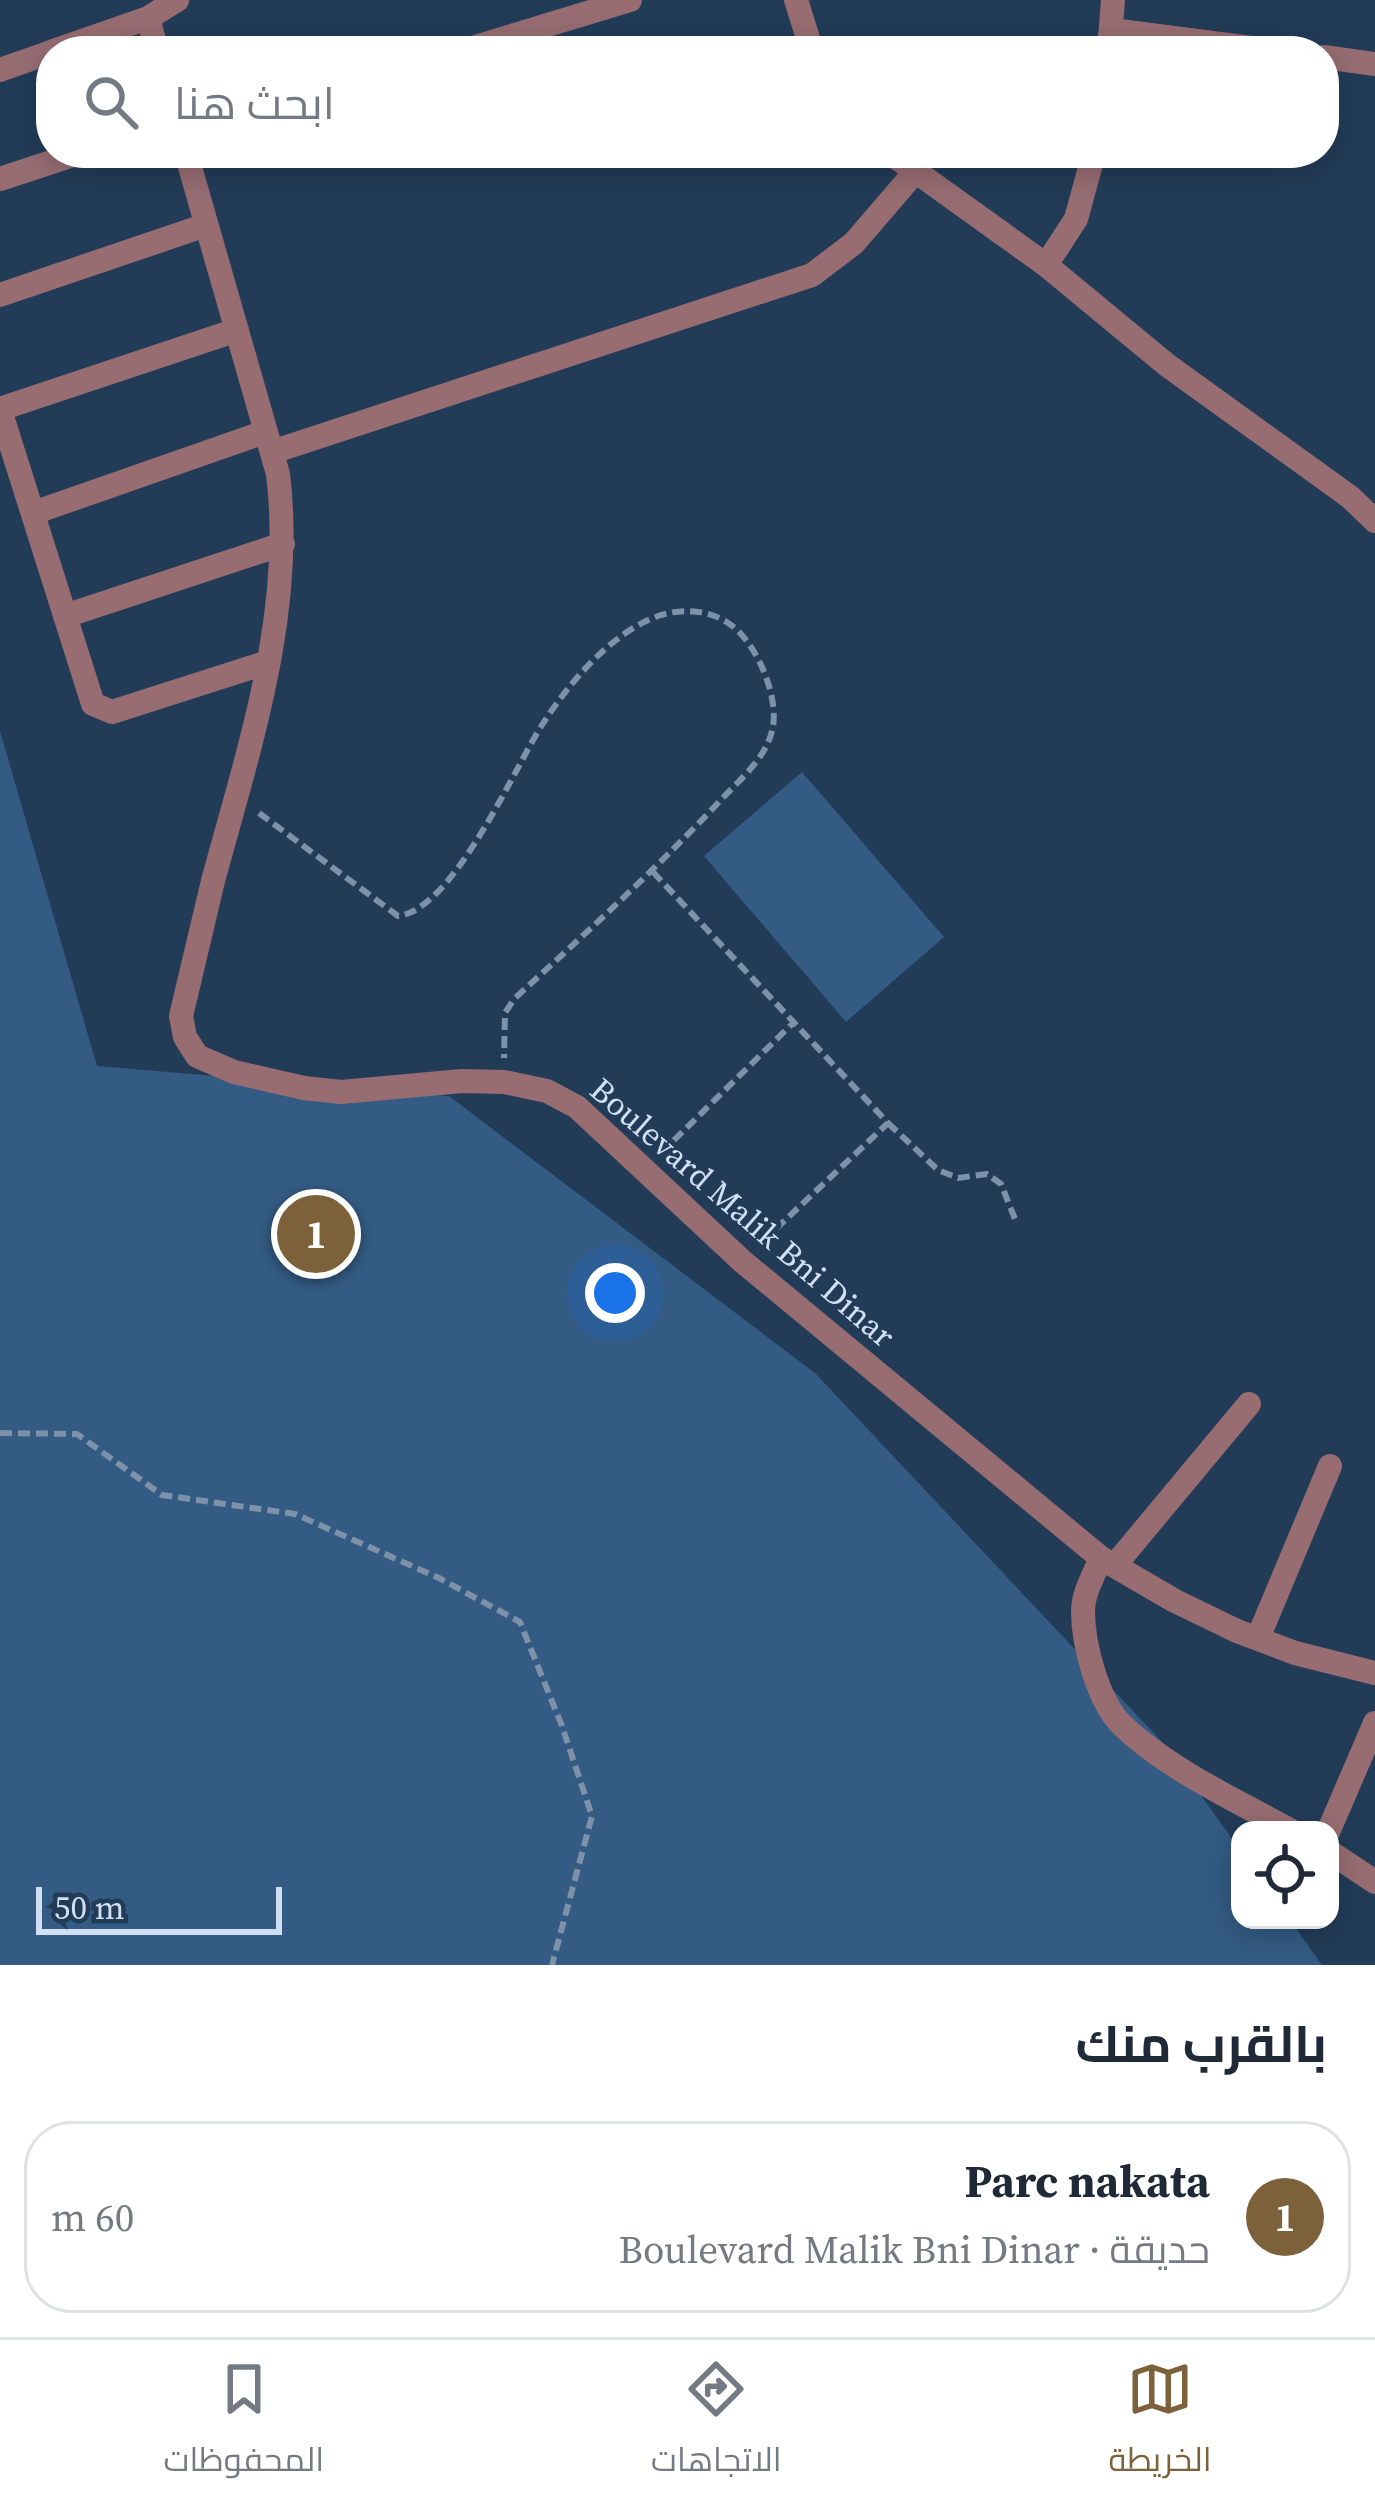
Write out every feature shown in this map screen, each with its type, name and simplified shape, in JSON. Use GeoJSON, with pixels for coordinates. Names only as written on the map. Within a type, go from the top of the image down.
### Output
{"type":"FeatureCollection","features":[{"type":"Feature","properties":{"kind":"street"},"geometry":{"type":"LineString","coordinates":[[96,36],[148,18],[177,0]]}},
{"type":"Feature","properties":{"kind":"street"},"geometry":{"type":"LineString","coordinates":[[511,36],[630,0]]}},
{"type":"Feature","properties":{"kind":"street"},"geometry":{"type":"LineString","coordinates":[[796,0],[807,36]]}},
{"type":"Feature","properties":{"kind":"street"},"geometry":{"type":"LineString","coordinates":[[1110,36],[1113,0]]}},
{"type":"Feature","properties":{"kind":"street"},"geometry":{"type":"LineString","coordinates":[[148,18],[153,36]]}},
{"type":"Feature","properties":{"kind":"street"},"geometry":{"type":"LineString","coordinates":[[0,70],[36,57]]}},
{"type":"Feature","properties":{"kind":"street"},"geometry":{"type":"LineString","coordinates":[[1339,59],[1375,64]]}},
{"type":"Feature","properties":{"kind":"street"},"geometry":{"type":"LineString","coordinates":[[0,179],[36,167]]}},
{"type":"Feature","properties":{"kind":"street","name":"Boulevard Malik Bni Dinar"},"geometry":{"type":"LineString","coordinates":[[190,168],[269,442],[283,518],[283,574],[268,662],[181,1016],[185,1037],[197,1056],[234,1072],[327,1091],[463,1081],[504,1082],[547,1091],[577,1107],[742,1261],[1108,1562],[1175,1601],[1258,1639],[1375,1673]]}},
{"type":"Feature","properties":{"kind":"street"},"geometry":{"type":"LineString","coordinates":[[910,168],[1046,265],[1167,365],[1350,497],[1375,521]]}},
{"type":"Feature","properties":{"kind":"street"},"geometry":{"type":"LineString","coordinates":[[1046,265],[1076,219],[1090,168]]}},
{"type":"Feature","properties":{"kind":"street"},"geometry":{"type":"LineString","coordinates":[[33,513],[812,275],[854,243],[915,172]]}},
{"type":"Feature","properties":{"kind":"street"},"geometry":{"type":"LineString","coordinates":[[0,295],[206,225]]}},
{"type":"Feature","properties":{"kind":"street"},"geometry":{"type":"LineString","coordinates":[[237,330],[0,409],[93,704],[112,712],[268,662]]}},
{"type":"Feature","properties":{"kind":"street"},"geometry":{"type":"LineString","coordinates":[[65,616],[283,544]]}},
{"type":"Feature","properties":{"kind":"street"},"geometry":{"type":"LineString","coordinates":[[1249,1404],[1108,1562],[1083,1609],[1093,1661],[1121,1724],[1164,1756],[1275,1821]]}},
{"type":"Feature","properties":{"kind":"street"},"geometry":{"type":"LineString","coordinates":[[1258,1639],[1330,1466]]}},
{"type":"Feature","properties":{"kind":"street"},"geometry":{"type":"LineString","coordinates":[[1333,1821],[1375,1723]]}},
{"type":"Feature","properties":{"kind":"street"},"geometry":{"type":"LineString","coordinates":[[1339,1858],[1375,1882]]}},
{"type":"Feature","properties":{"kind":"path"},"geometry":{"type":"LineString","coordinates":[[237,797],[398,916],[411,915],[426,905],[469,850],[512,785],[541,726],[579,675],[619,640],[659,616],[688,610],[714,615],[738,631],[760,663],[772,701],[773,729],[762,755],[653,872],[514,999],[505,1013],[504,1082]]}},
{"type":"Feature","properties":{"kind":"path"},"geometry":{"type":"LineString","coordinates":[[653,872],[938,1171],[958,1178],[987,1174],[1000,1184],[1015,1219]]}},
{"type":"Feature","properties":{"kind":"path"},"geometry":{"type":"LineString","coordinates":[[645,1168],[794,1022]]}},
{"type":"Feature","properties":{"kind":"path"},"geometry":{"type":"LineString","coordinates":[[742,1261],[888,1123]]}},
{"type":"Feature","properties":{"kind":"path"},"geometry":{"type":"LineString","coordinates":[[0,1433],[77,1434],[162,1495],[295,1514],[440,1578],[520,1622],[592,1816],[552,1965]]}},
{"type":"Feature","properties":{"kind":"shaded area"},"geometry":{"type":"Polygon","coordinates":[[[0,731],[97,1066],[449,1096],[815,1373],[1165,1745],[1231,1837],[1231,1929],[1296,1929],[1322,1965],[0,1965],[0,731]]]}},
{"type":"Feature","properties":{"kind":"shaded area"},"geometry":{"type":"Polygon","coordinates":[[[802,772],[944,937],[846,1022],[704,856],[802,772]]]}},
{"type":"Feature","properties":{"kind":"place","name":"Parc nakata"},"geometry":{"type":"Point","coordinates":[316,1234]}}]}
